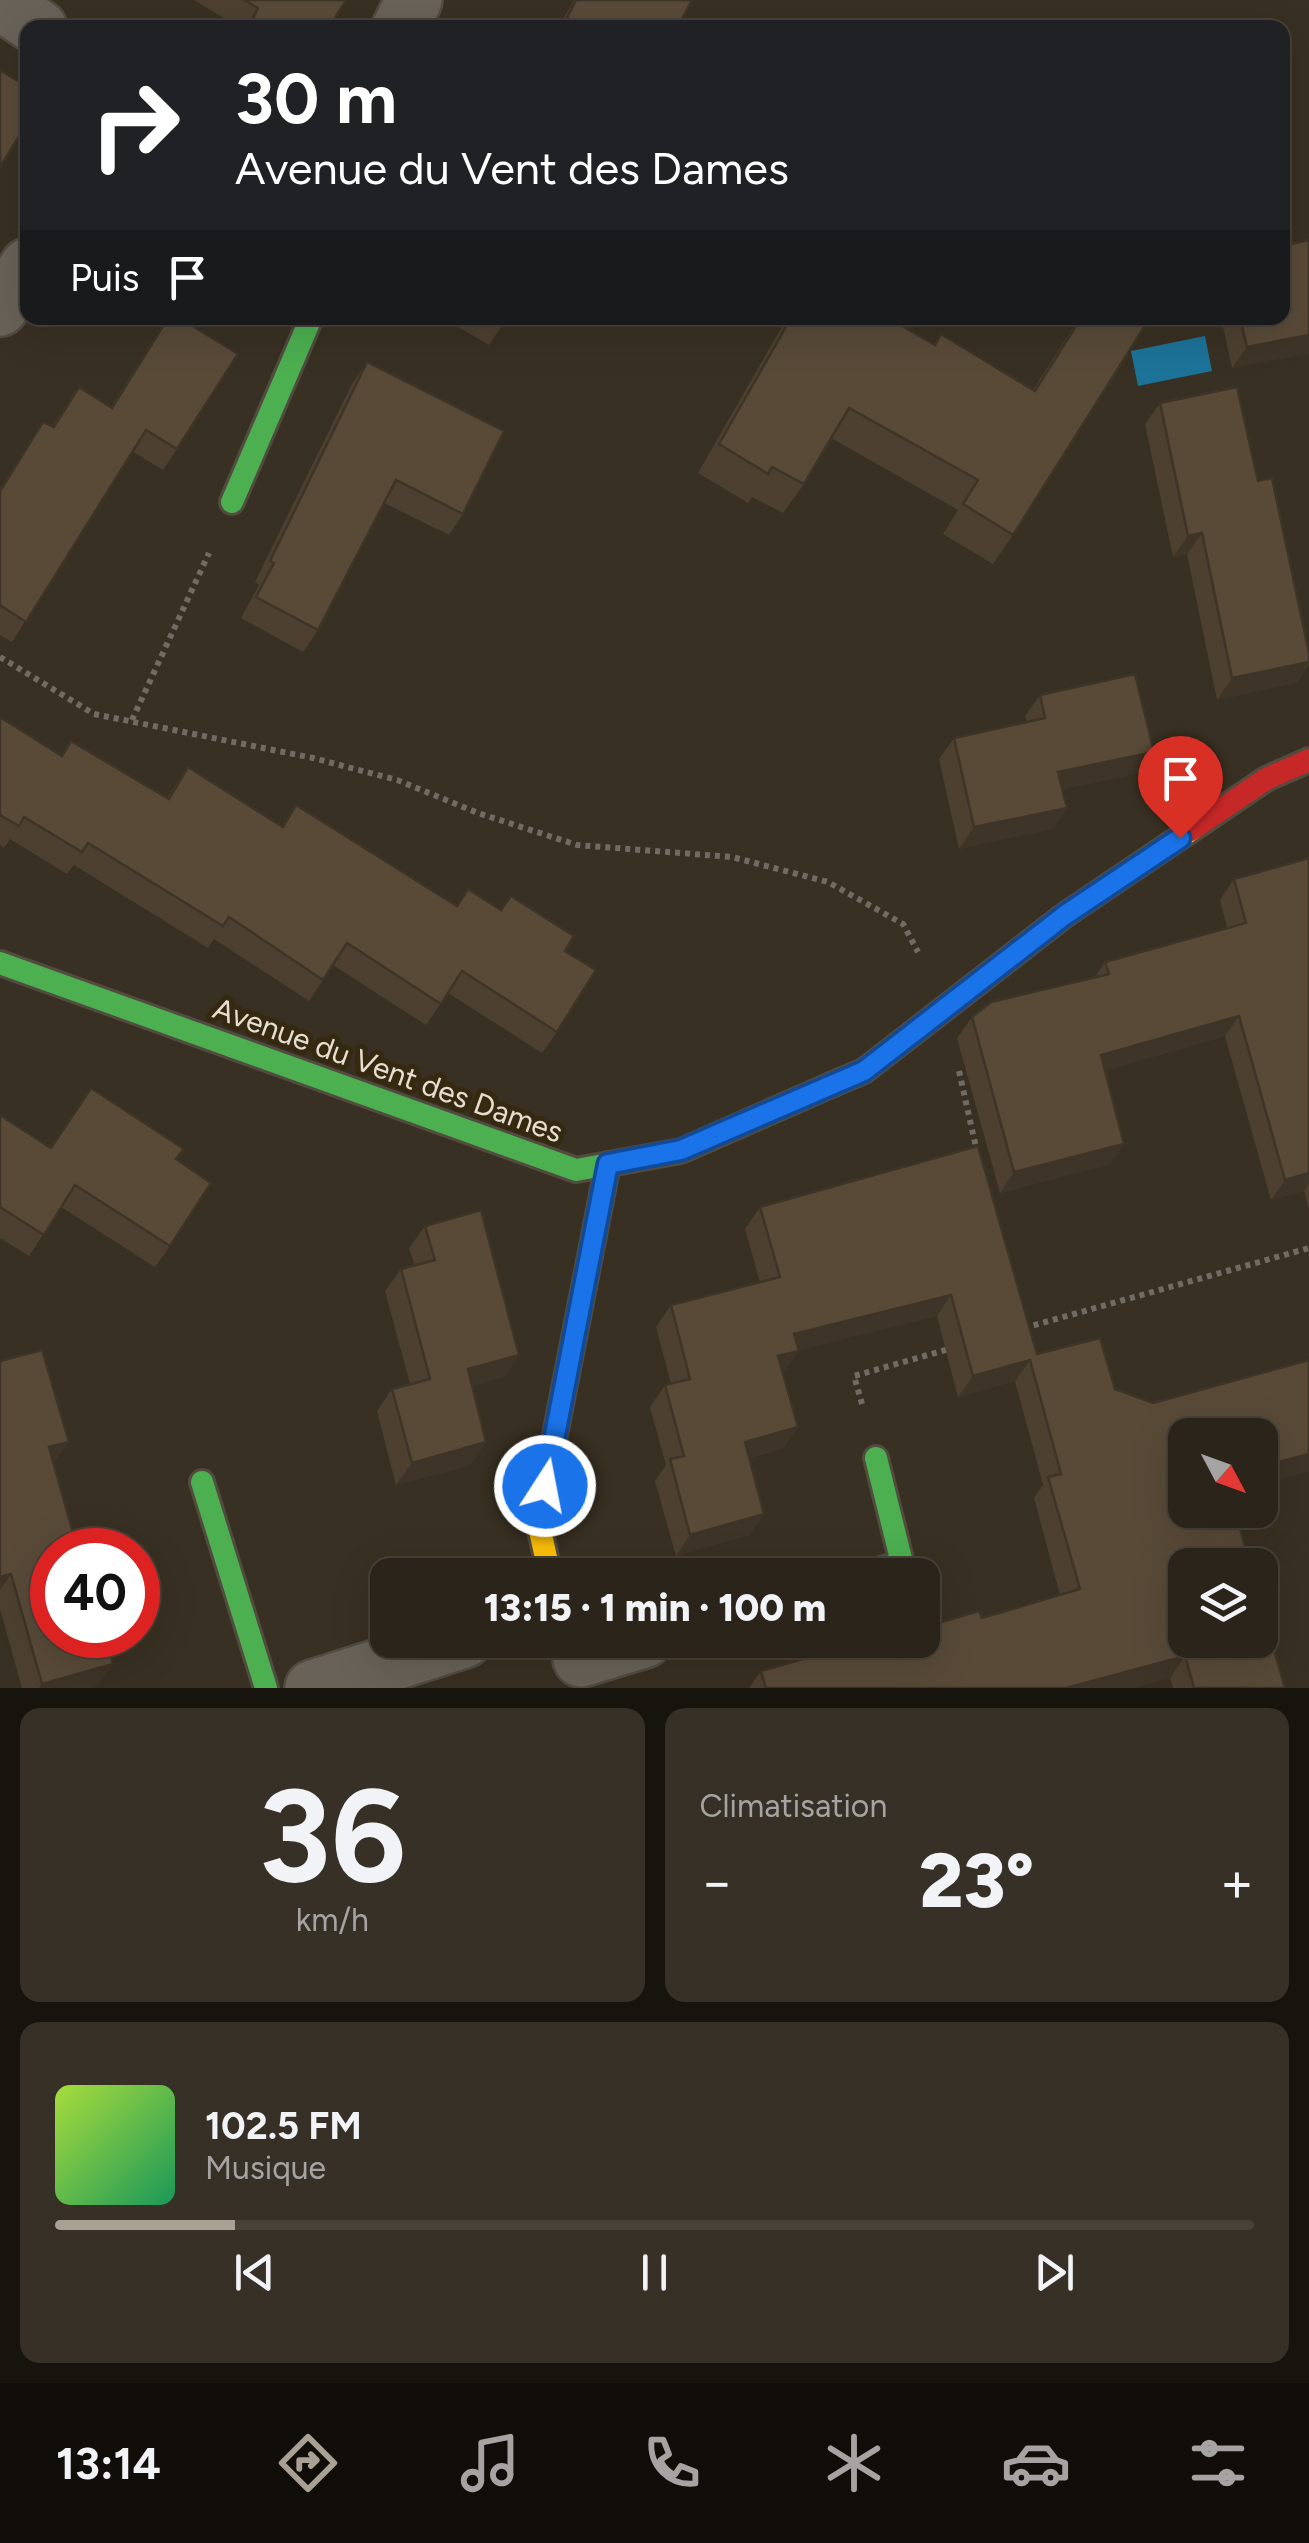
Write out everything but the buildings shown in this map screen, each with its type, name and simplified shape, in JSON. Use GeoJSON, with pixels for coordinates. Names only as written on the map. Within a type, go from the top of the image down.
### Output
{"type":"FeatureCollection","features":[{"type":"Feature","properties":{"kind":"street"},"geometry":{"type":"LineString","coordinates":[[0,2],[27,20]]}},
{"type":"Feature","properties":{"kind":"street"},"geometry":{"type":"LineString","coordinates":[[0,308],[20,278]]}},
{"type":"Feature","properties":{"kind":"street"},"geometry":{"type":"LineString","coordinates":[[232,502],[308,325]]}},
{"type":"Feature","properties":{"kind":"street","name":"Avenue du Vent des Dames"},"geometry":{"type":"LineString","coordinates":[[0,963],[576,1170],[681,1150],[864,1071],[1065,915],[1266,779],[1309,760]]}},
{"type":"Feature","properties":{"kind":"street"},"geometry":{"type":"LineString","coordinates":[[546,1558],[538,1522],[608,1164]]}},
{"type":"Feature","properties":{"kind":"street"},"geometry":{"type":"LineString","coordinates":[[876,1458],[901,1558]]}},
{"type":"Feature","properties":{"kind":"street"},"geometry":{"type":"LineString","coordinates":[[202,1482],[266,1688]]}},
{"type":"Feature","properties":{"kind":"street"},"geometry":{"type":"LineString","coordinates":[[313,1688],[407,1658]]}},
{"type":"Feature","properties":{"kind":"path"},"geometry":{"type":"LineString","coordinates":[[132,720],[232,502]]}},
{"type":"Feature","properties":{"kind":"path"},"geometry":{"type":"LineString","coordinates":[[0,657],[94,714],[397,780],[577,845],[732,858],[828,882],[904,924],[946,1008],[979,1160]]}},
{"type":"Feature","properties":{"kind":"path"},"geometry":{"type":"LineString","coordinates":[[1016,1330],[1309,1248]]}},
{"type":"Feature","properties":{"kind":"path"},"geometry":{"type":"LineString","coordinates":[[876,1458],[854,1376],[962,1346]]}},
{"type":"Feature","properties":{"kind":"water"},"geometry":{"type":"Polygon","coordinates":[[[1205,336],[1212,371],[1138,386],[1131,351],[1205,336]]]}},
{"type":"Feature","properties":{"kind":"traffic: fast"},"geometry":{"type":"LineString","coordinates":[[232,502],[308,325]]}},
{"type":"Feature","properties":{"kind":"traffic: fast"},"geometry":{"type":"LineString","coordinates":[[0,963],[576,1170],[681,1151],[831,1085]]}},
{"type":"Feature","properties":{"kind":"traffic: fast"},"geometry":{"type":"LineString","coordinates":[[876,1458],[901,1558]]}},
{"type":"Feature","properties":{"kind":"traffic: fast"},"geometry":{"type":"LineString","coordinates":[[202,1482],[266,1688]]}},
{"type":"Feature","properties":{"kind":"traffic: slow"},"geometry":{"type":"LineString","coordinates":[[831,1085],[864,1071],[1065,915],[1191,830]]}},
{"type":"Feature","properties":{"kind":"traffic: slow"},"geometry":{"type":"LineString","coordinates":[[546,1558],[538,1522],[608,1164]]}},
{"type":"Feature","properties":{"kind":"traffic: jam"},"geometry":{"type":"LineString","coordinates":[[1191,830],[1266,779],[1309,760]]}},
{"type":"Feature","properties":{"kind":"route"},"geometry":{"type":"LineString","coordinates":[[545,1486],[608,1164],[681,1150],[864,1071],[1065,915],[1180,838]]}}]}
